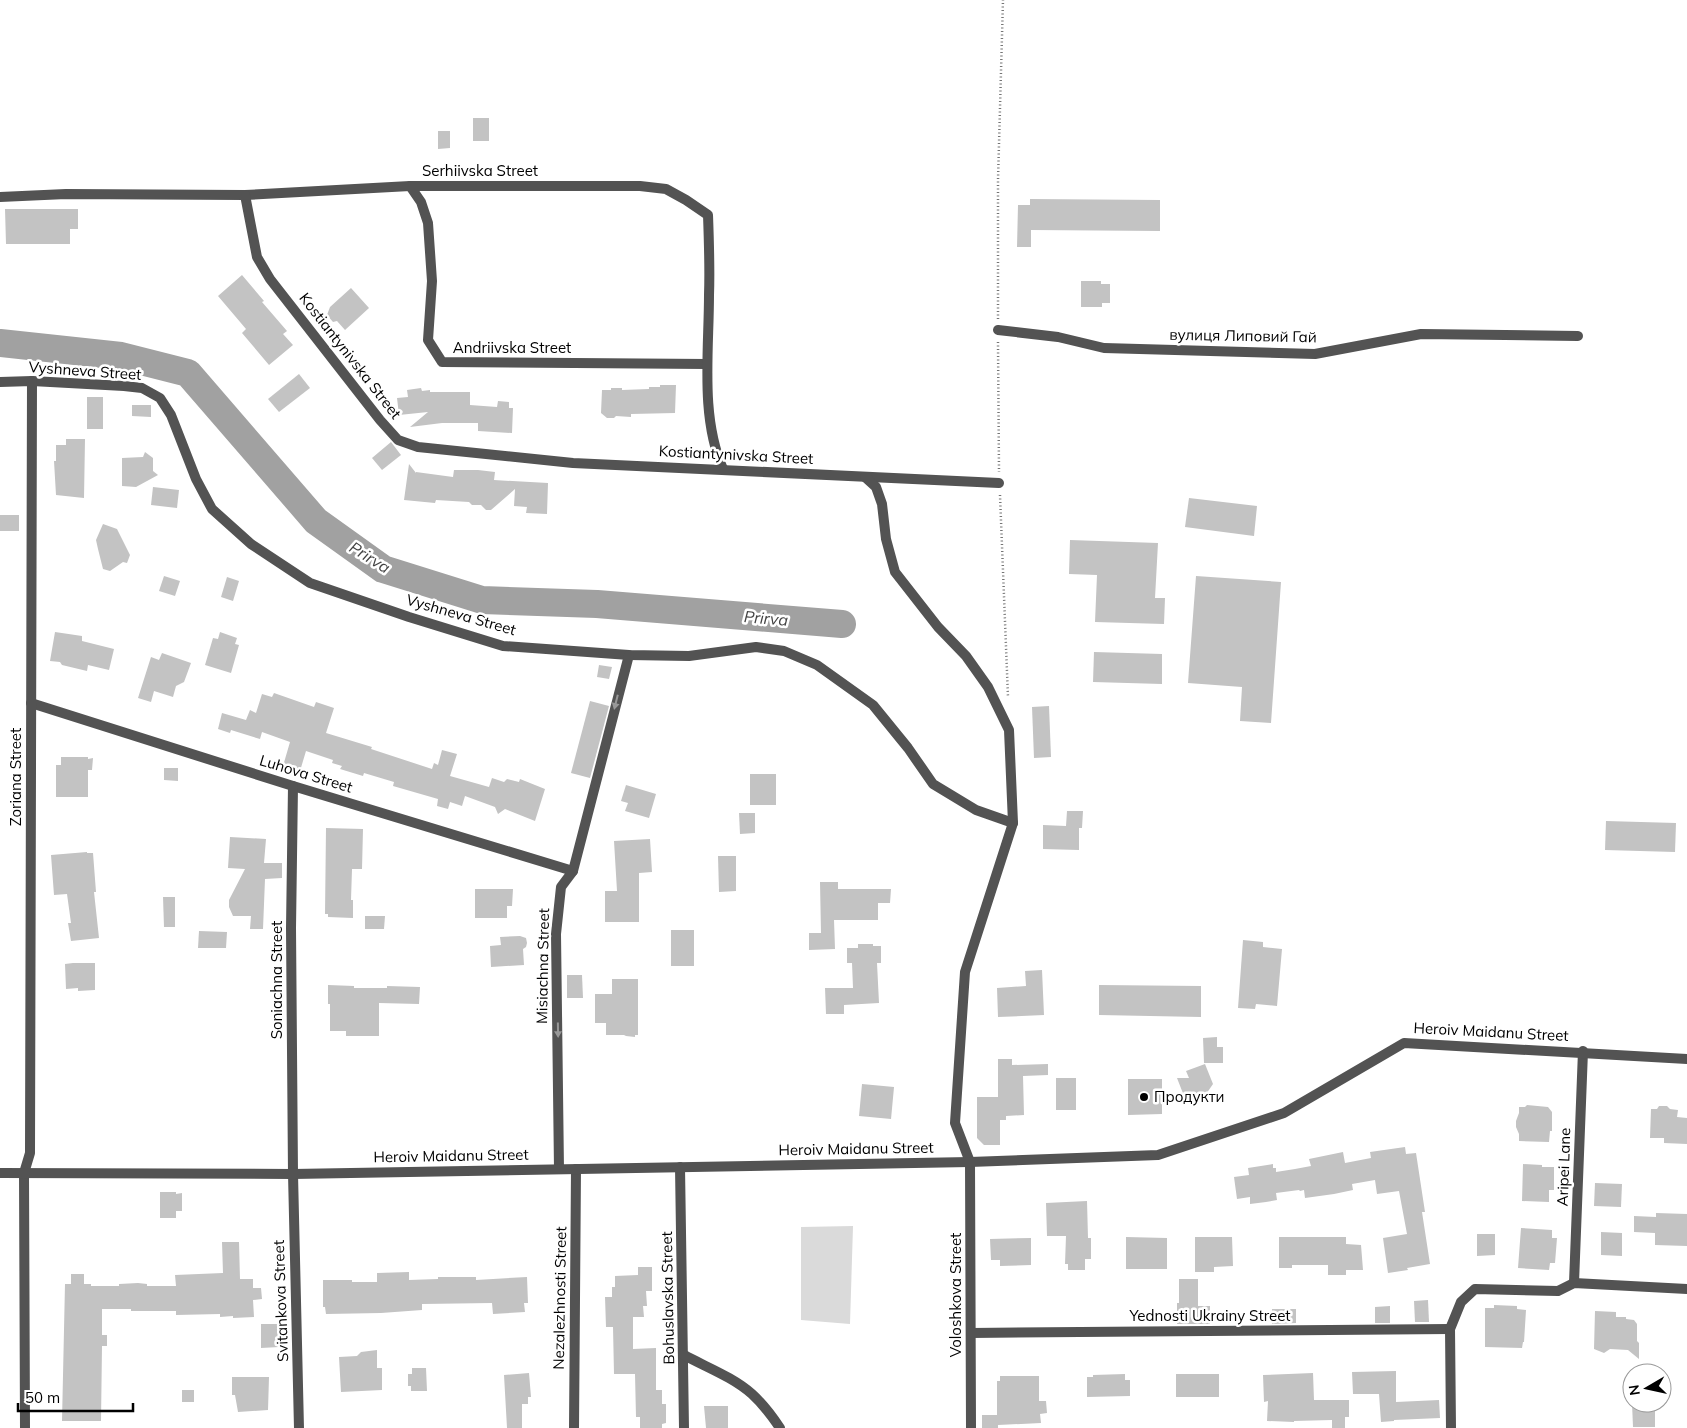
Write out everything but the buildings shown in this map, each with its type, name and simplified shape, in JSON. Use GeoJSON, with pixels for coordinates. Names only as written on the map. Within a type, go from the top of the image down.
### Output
{"type":"FeatureCollection","features":[{"type":"Feature","properties":{"kind":"street","name":"Serhiivska Street"},"geometry":{"type":"LineString","coordinates":[[245,195],[410,186],[640,186],[666,189],[708,215],[709,295],[707,364]]}},
{"type":"Feature","properties":{"kind":"street","name":"Andriivska Street"},"geometry":{"type":"LineString","coordinates":[[410,186],[421,202],[428,223],[432,281],[428,340],[442,362],[707,364]]}},
{"type":"Feature","properties":{"kind":"street"},"geometry":{"type":"LineString","coordinates":[[0,197],[66,194],[245,195]]}},
{"type":"Feature","properties":{"kind":"street","name":"Kostiantynivska Street"},"geometry":{"type":"LineString","coordinates":[[245,195],[257,257],[270,279],[380,420],[398,440],[418,447],[573,463],[999,483]]}},
{"type":"Feature","properties":{"kind":"street","name":"вулиця Липовий Гай"},"geometry":{"type":"LineString","coordinates":[[998,330],[1058,337],[1104,348],[1315,354],[1421,334],[1578,336]]}},
{"type":"Feature","properties":{"kind":"street"},"geometry":{"type":"LineString","coordinates":[[707,364],[711,432],[715,452],[723,469]]}},
{"type":"Feature","properties":{"kind":"street","name":"Vyshneva Street"},"geometry":{"type":"LineString","coordinates":[[0,382],[32,381],[142,388],[160,398],[171,415],[196,479],[212,509],[251,544],[310,583],[503,646],[628,655],[688,656],[756,647],[784,651],[817,665],[873,704],[908,748],[933,784],[976,810],[1013,822]]}},
{"type":"Feature","properties":{"kind":"street","name":"Zoriana Street"},"geometry":{"type":"LineString","coordinates":[[25,1428],[24,1173],[30,1153],[32,381]]}},
{"type":"Feature","properties":{"kind":"street"},"geometry":{"type":"LineString","coordinates":[[865,477],[876,487],[882,504],[886,539],[895,572],[938,627],[966,656],[988,687],[1009,730],[1013,822],[965,972],[955,1123],[970,1162]]}},
{"type":"Feature","properties":{"kind":"street","name":"Misiachna Street"},"geometry":{"type":"LineString","coordinates":[[559,1169],[556,934],[561,887],[573,872],[628,655]]}},
{"type":"Feature","properties":{"kind":"street","name":"Luhova Street"},"geometry":{"type":"LineString","coordinates":[[31,703],[573,872]]}},
{"type":"Feature","properties":{"kind":"street","name":"Soniachna Street"},"geometry":{"type":"LineString","coordinates":[[293,786],[291,928],[293,1174]]}},
{"type":"Feature","properties":{"kind":"street","name":"Heroiv Maidanu Street"},"geometry":{"type":"LineString","coordinates":[[0,1173],[293,1174],[970,1162],[1158,1155],[1284,1113],[1404,1042],[1687,1058]]}},
{"type":"Feature","properties":{"kind":"street","name":"Aripei Lane"},"geometry":{"type":"LineString","coordinates":[[1574,1283],[1583,1052]]}},
{"type":"Feature","properties":{"kind":"street","name":"Voloshkova Street"},"geometry":{"type":"LineString","coordinates":[[970,1162],[971,1428]]}},
{"type":"Feature","properties":{"kind":"street","name":"Bohuslavska Street"},"geometry":{"type":"LineString","coordinates":[[680,1167],[684,1428]]}},
{"type":"Feature","properties":{"kind":"street","name":"Nezalezhnosti Street"},"geometry":{"type":"LineString","coordinates":[[574,1428],[576,1169]]}},
{"type":"Feature","properties":{"kind":"street","name":"Svitankova Street"},"geometry":{"type":"LineString","coordinates":[[293,1174],[299,1428]]}},
{"type":"Feature","properties":{"kind":"street"},"geometry":{"type":"LineString","coordinates":[[1451,1428],[1450,1329],[1461,1302],[1475,1289],[1558,1291],[1574,1283],[1687,1289]]}},
{"type":"Feature","properties":{"kind":"street","name":"Yednosti Ukrainy Street"},"geometry":{"type":"LineString","coordinates":[[971,1333],[1450,1329]]}},
{"type":"Feature","properties":{"kind":"street"},"geometry":{"type":"LineString","coordinates":[[684,1355],[752,1394],[768,1410],[780,1428]]}},
{"type":"Feature","properties":{"kind":"path"},"geometry":{"type":"LineString","coordinates":[[1003,0],[998,180],[999,483],[1008,701]]}},
{"type":"Feature","properties":{"kind":"shaded area"},"geometry":{"type":"Polygon","coordinates":[[[853,1226],[850,1324],[801,1320],[801,1227],[853,1226]]]}},
{"type":"Feature","properties":{"kind":"waterway","name":"Prirva"},"geometry":{"type":"LineString","coordinates":[[0,343],[121,356],[188,373],[316,521],[383,569],[482,600],[597,604],[842,624]]}},
{"type":"Feature","properties":{"kind":"place","name":"Продукти"},"geometry":{"type":"Point","coordinates":[1144,1097]}}]}
